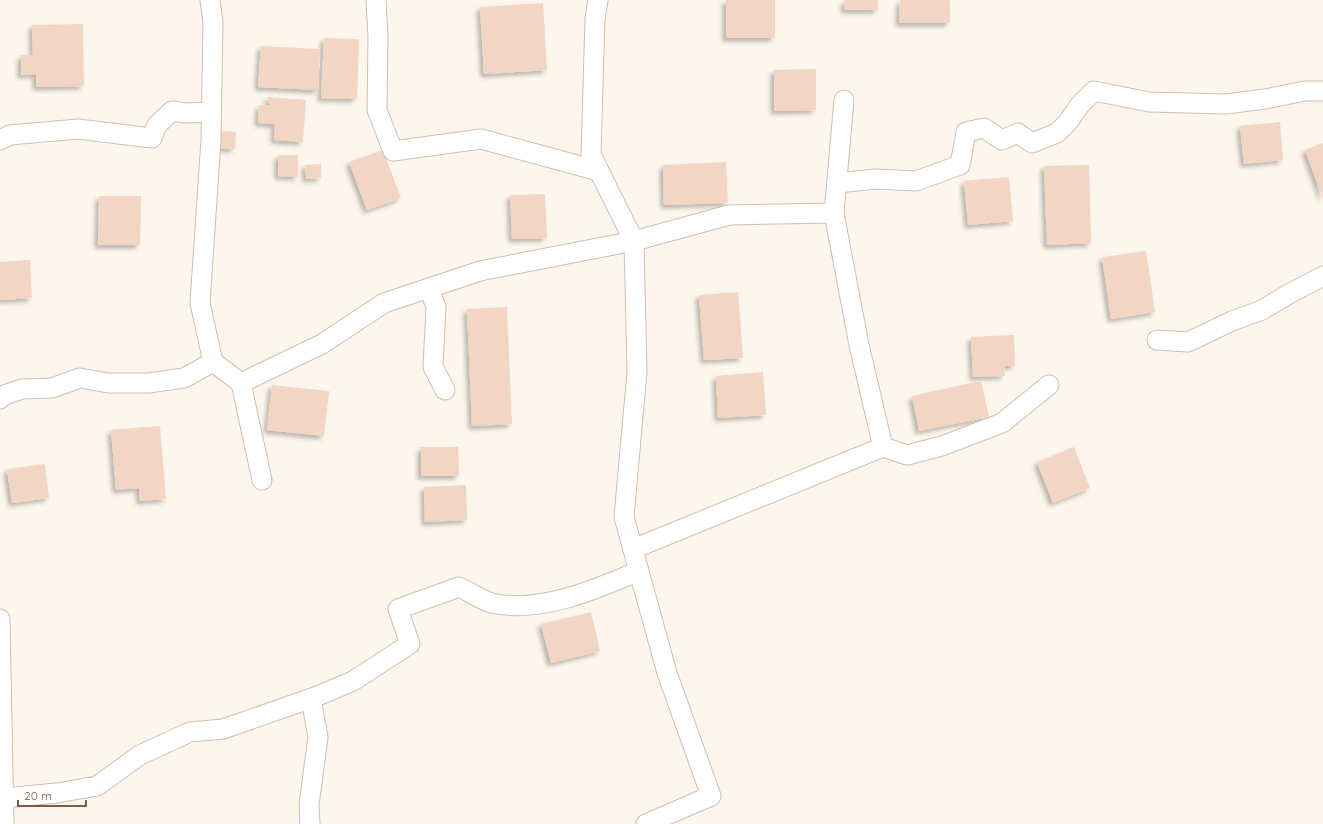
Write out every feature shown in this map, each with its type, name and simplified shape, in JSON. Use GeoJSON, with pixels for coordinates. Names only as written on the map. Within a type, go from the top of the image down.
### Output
{"type":"FeatureCollection","features":[{"type":"Feature","properties":{"kind":"street"},"geometry":{"type":"LineString","coordinates":[[210,0],[213,22],[212,112],[200,303],[213,362],[241,383],[262,480]]}},
{"type":"Feature","properties":{"kind":"street"},"geometry":{"type":"LineString","coordinates":[[376,0],[378,37],[377,110],[393,151],[481,139],[599,171]]}},
{"type":"Feature","properties":{"kind":"street"},"geometry":{"type":"LineString","coordinates":[[598,0],[595,19],[591,155],[634,242],[637,372],[624,517],[667,673],[711,796],[646,824]]}},
{"type":"Feature","properties":{"kind":"street"},"geometry":{"type":"LineString","coordinates":[[837,183],[876,179],[916,181],[960,165],[966,132],[984,128],[1002,140],[1018,134],[1032,143],[1057,133],[1068,122],[1079,106],[1094,91],[1149,102],[1226,104],[1265,99],[1305,91],[1323,91]]}},
{"type":"Feature","properties":{"kind":"street"},"geometry":{"type":"LineString","coordinates":[[844,100],[834,213],[859,345],[883,447]]}},
{"type":"Feature","properties":{"kind":"street"},"geometry":{"type":"LineString","coordinates":[[0,140],[10,135],[78,130],[152,138],[157,125],[172,111],[186,113],[212,112]]}},
{"type":"Feature","properties":{"kind":"street"},"geometry":{"type":"LineString","coordinates":[[241,383],[322,344],[384,303],[480,271],[634,242],[729,215],[834,213]]}},
{"type":"Feature","properties":{"kind":"street"},"geometry":{"type":"LineString","coordinates":[[1157,340],[1188,342],[1262,310],[1287,294],[1323,276]]}},
{"type":"Feature","properties":{"kind":"street"},"geometry":{"type":"LineString","coordinates":[[429,288],[436,307],[433,367],[445,390]]}},
{"type":"Feature","properties":{"kind":"street"},"geometry":{"type":"LineString","coordinates":[[0,399],[4,395],[22,389],[52,388],[80,378],[108,383],[148,383],[184,378],[213,362]]}},
{"type":"Feature","properties":{"kind":"street"},"geometry":{"type":"LineString","coordinates":[[633,549],[883,447],[907,455],[942,446],[1002,423],[1049,385]]}},
{"type":"Feature","properties":{"kind":"street"},"geometry":{"type":"LineString","coordinates":[[4,798],[57,793],[97,786],[140,755],[190,732],[223,729],[310,699],[353,681],[410,644],[398,609],[459,587],[491,602],[518,607],[544,603],[596,589],[639,571]]}},
{"type":"Feature","properties":{"kind":"street"},"geometry":{"type":"LineString","coordinates":[[0,619],[4,824]]}},
{"type":"Feature","properties":{"kind":"street"},"geometry":{"type":"LineString","coordinates":[[310,699],[318,737],[309,805],[310,824]]}},
{"type":"Feature","properties":{"kind":"building"},"geometry":{"type":"Polygon","coordinates":[[[726,0],[775,0],[775,38],[726,38],[726,0]]]}},
{"type":"Feature","properties":{"kind":"building"},"geometry":{"type":"Polygon","coordinates":[[[844,0],[878,0],[878,10],[845,10],[844,0]]]}},
{"type":"Feature","properties":{"kind":"building"},"geometry":{"type":"Polygon","coordinates":[[[900,0],[950,0],[950,23],[899,23],[900,0]]]}},
{"type":"Feature","properties":{"kind":"building"},"geometry":{"type":"Polygon","coordinates":[[[543,3],[547,70],[484,74],[480,7],[543,3]]]}},
{"type":"Feature","properties":{"kind":"building"},"geometry":{"type":"Polygon","coordinates":[[[83,24],[84,86],[36,87],[36,74],[21,75],[21,55],[33,55],[32,25],[83,24]]]}},
{"type":"Feature","properties":{"kind":"building"},"geometry":{"type":"Polygon","coordinates":[[[324,38],[359,39],[357,99],[321,98],[324,38]]]}},
{"type":"Feature","properties":{"kind":"building"},"geometry":{"type":"Polygon","coordinates":[[[261,46],[320,49],[318,90],[258,87],[261,46]]]}},
{"type":"Feature","properties":{"kind":"building"},"geometry":{"type":"Polygon","coordinates":[[[816,69],[816,110],[774,111],[774,70],[816,69]]]}},
{"type":"Feature","properties":{"kind":"building"},"geometry":{"type":"Polygon","coordinates":[[[267,97],[306,100],[303,142],[274,140],[275,124],[258,123],[259,105],[270,106],[267,97]]]}},
{"type":"Feature","properties":{"kind":"building"},"geometry":{"type":"Polygon","coordinates":[[[1280,122],[1283,160],[1244,164],[1240,126],[1280,122]]]}},
{"type":"Feature","properties":{"kind":"building"},"geometry":{"type":"Polygon","coordinates":[[[215,131],[236,132],[235,149],[214,148],[215,131]]]}},
{"type":"Feature","properties":{"kind":"building"},"geometry":{"type":"Polygon","coordinates":[[[1323,143],[1323,199],[1305,150],[1323,143]]]}},
{"type":"Feature","properties":{"kind":"building"},"geometry":{"type":"Polygon","coordinates":[[[383,150],[401,198],[367,210],[349,162],[383,150]]]}},
{"type":"Feature","properties":{"kind":"building"},"geometry":{"type":"Polygon","coordinates":[[[278,155],[298,155],[298,177],[278,176],[278,155]]]}},
{"type":"Feature","properties":{"kind":"building"},"geometry":{"type":"Polygon","coordinates":[[[726,162],[728,203],[664,205],[663,165],[726,162]]]}},
{"type":"Feature","properties":{"kind":"building"},"geometry":{"type":"Polygon","coordinates":[[[321,164],[321,178],[306,179],[305,165],[321,164]]]}},
{"type":"Feature","properties":{"kind":"building"},"geometry":{"type":"Polygon","coordinates":[[[1089,165],[1091,243],[1047,245],[1044,166],[1089,165]]]}},
{"type":"Feature","properties":{"kind":"building"},"geometry":{"type":"Polygon","coordinates":[[[1009,177],[1013,221],[968,225],[964,181],[1009,177]]]}},
{"type":"Feature","properties":{"kind":"building"},"geometry":{"type":"Polygon","coordinates":[[[545,194],[547,238],[512,239],[510,195],[545,194]]]}},
{"type":"Feature","properties":{"kind":"building"},"geometry":{"type":"Polygon","coordinates":[[[99,196],[141,196],[140,245],[98,245],[99,196]]]}},
{"type":"Feature","properties":{"kind":"building"},"geometry":{"type":"Polygon","coordinates":[[[1146,251],[1155,312],[1111,319],[1102,257],[1146,251]]]}},
{"type":"Feature","properties":{"kind":"building"},"geometry":{"type":"Polygon","coordinates":[[[30,260],[32,298],[0,300],[0,262],[30,260]]]}},
{"type":"Feature","properties":{"kind":"building"},"geometry":{"type":"Polygon","coordinates":[[[738,292],[743,358],[704,360],[699,295],[738,292]]]}},
{"type":"Feature","properties":{"kind":"building"},"geometry":{"type":"Polygon","coordinates":[[[507,307],[512,424],[472,426],[467,309],[507,307]]]}},
{"type":"Feature","properties":{"kind":"building"},"geometry":{"type":"Polygon","coordinates":[[[1014,335],[1015,366],[1004,366],[1005,376],[973,377],[971,337],[1014,335]]]}},
{"type":"Feature","properties":{"kind":"building"},"geometry":{"type":"Polygon","coordinates":[[[763,372],[766,415],[718,418],[716,376],[763,372]]]}},
{"type":"Feature","properties":{"kind":"building"},"geometry":{"type":"Polygon","coordinates":[[[981,381],[989,417],[919,431],[912,396],[981,381]]]}},
{"type":"Feature","properties":{"kind":"building"},"geometry":{"type":"Polygon","coordinates":[[[272,385],[329,391],[324,436],[267,430],[272,385]]]}},
{"type":"Feature","properties":{"kind":"building"},"geometry":{"type":"Polygon","coordinates":[[[160,426],[166,499],[140,501],[139,488],[116,490],[111,430],[160,426]]]}},
{"type":"Feature","properties":{"kind":"building"},"geometry":{"type":"Polygon","coordinates":[[[421,447],[458,447],[459,476],[421,476],[421,447]]]}},
{"type":"Feature","properties":{"kind":"building"},"geometry":{"type":"Polygon","coordinates":[[[1074,447],[1090,488],[1053,503],[1037,462],[1074,447]]]}},
{"type":"Feature","properties":{"kind":"building"},"geometry":{"type":"Polygon","coordinates":[[[45,464],[49,498],[12,503],[7,469],[45,464]]]}},
{"type":"Feature","properties":{"kind":"building"},"geometry":{"type":"Polygon","coordinates":[[[466,485],[467,520],[425,522],[424,487],[466,485]]]}},
{"type":"Feature","properties":{"kind":"building"},"geometry":{"type":"Polygon","coordinates":[[[591,612],[600,651],[551,663],[541,624],[591,612]]]}}]}
